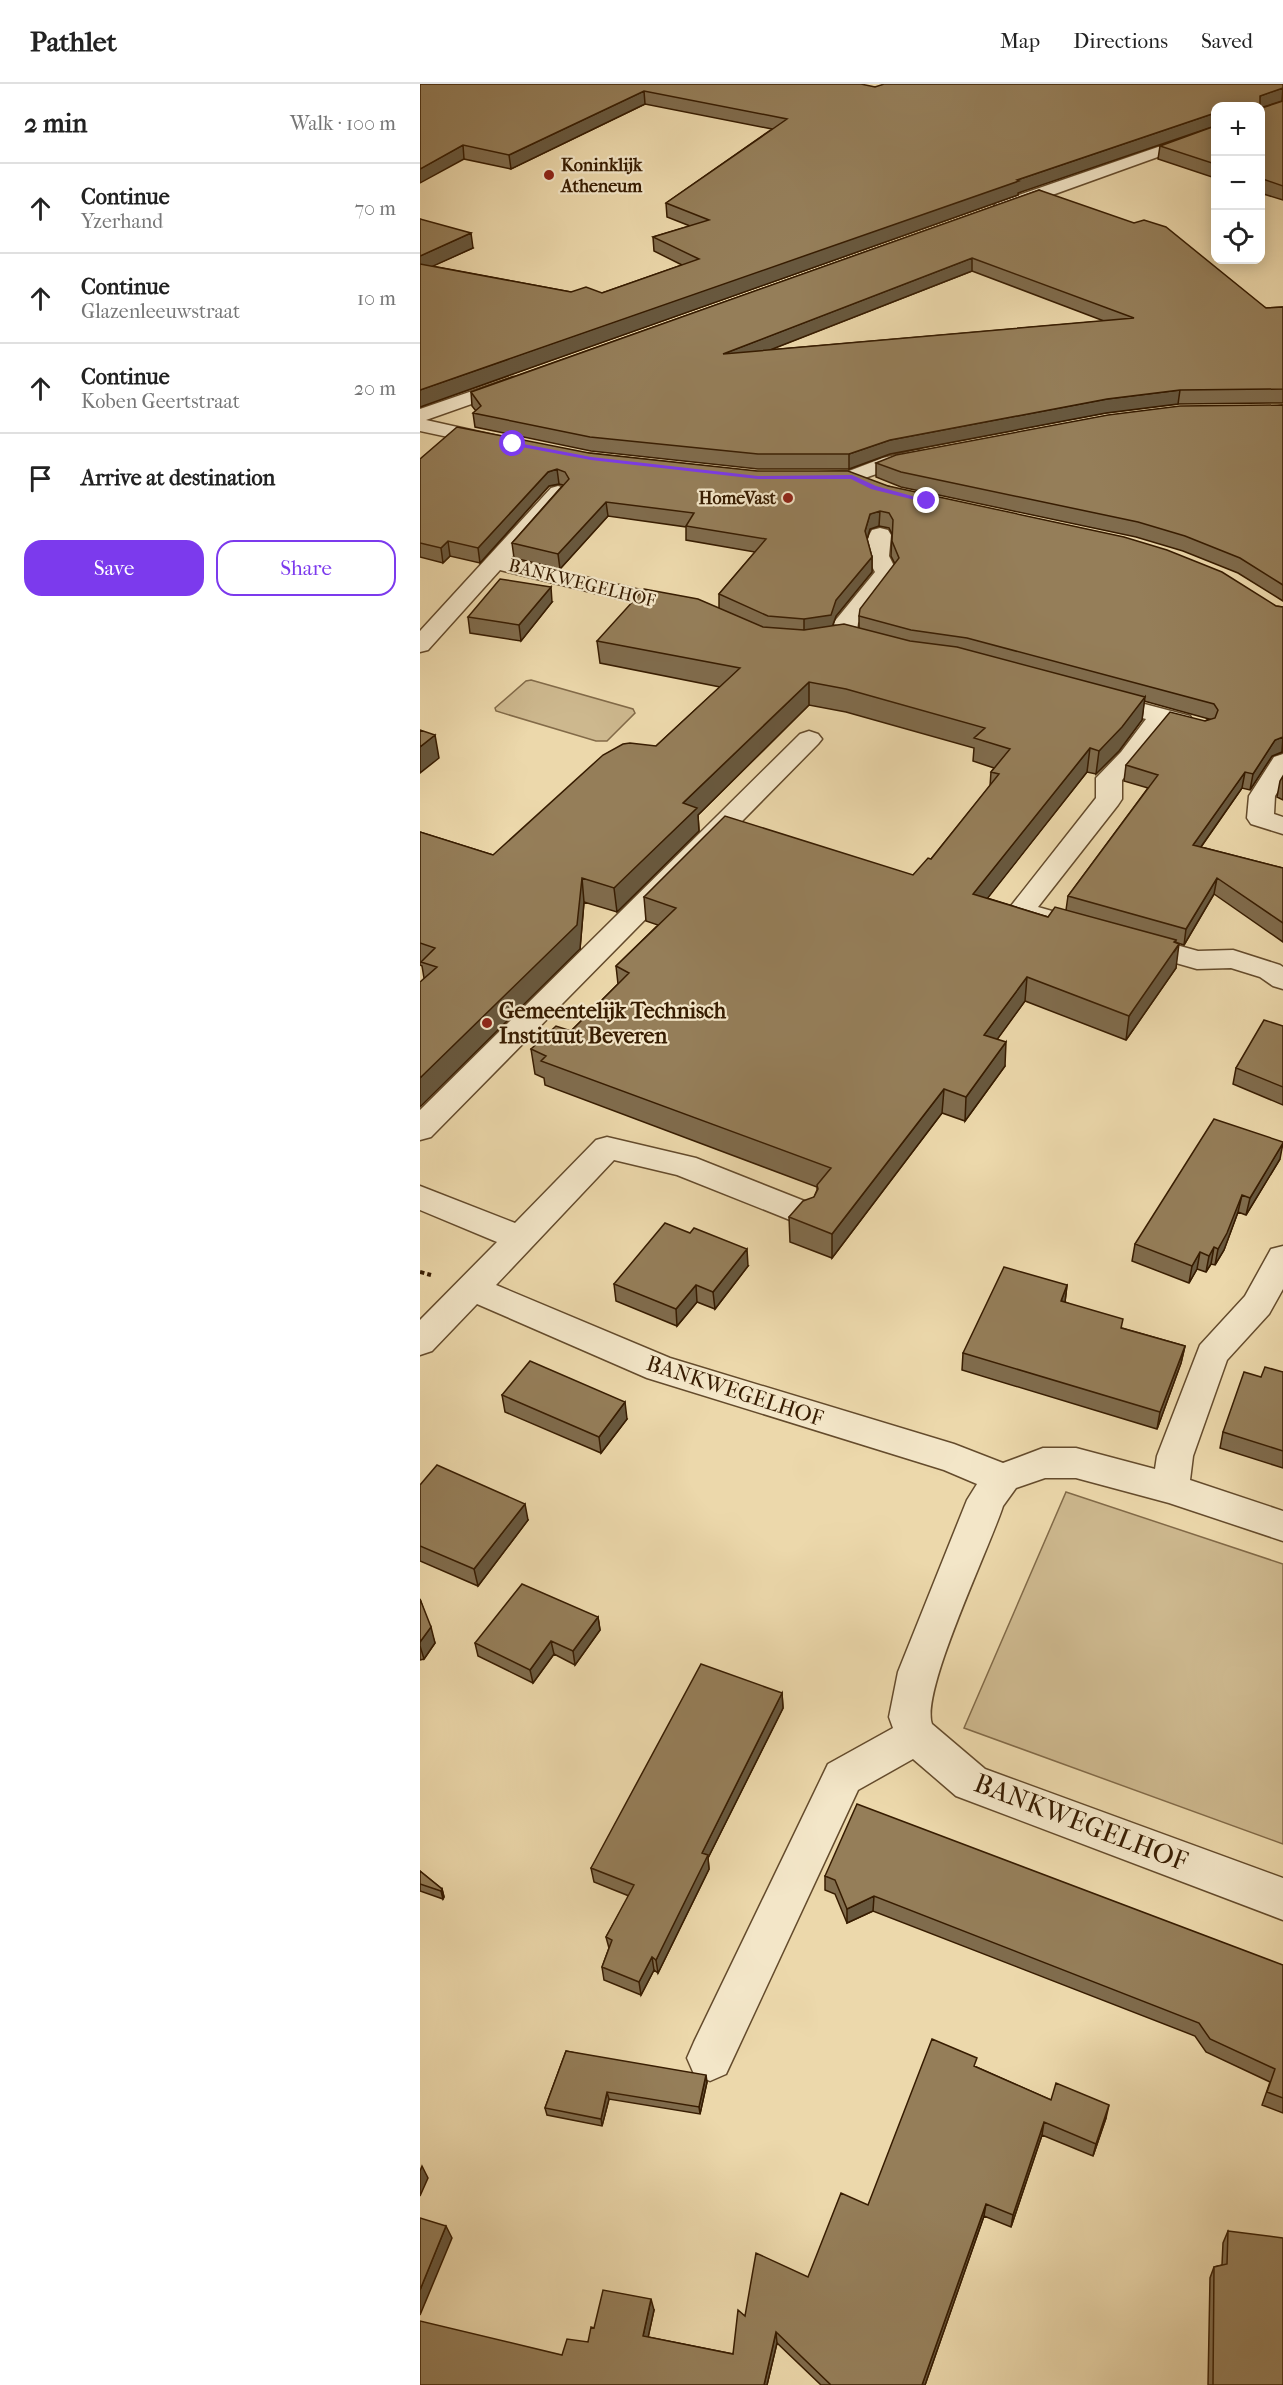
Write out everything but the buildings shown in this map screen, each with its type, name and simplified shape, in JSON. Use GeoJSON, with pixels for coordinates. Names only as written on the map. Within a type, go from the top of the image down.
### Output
{"type":"FeatureCollection","features":[{"type":"Feature","properties":{"kind":"street"},"geometry":{"type":"LineString","coordinates":[[985,214],[1211,132]]}},
{"type":"Feature","properties":{"kind":"street"},"geometry":{"type":"LineString","coordinates":[[420,417],[528,377]]}},
{"type":"Feature","properties":{"kind":"street"},"geometry":{"type":"LineString","coordinates":[[420,425],[513,444]]}},
{"type":"Feature","properties":{"kind":"street"},"geometry":{"type":"LineString","coordinates":[[795,477],[852,477],[890,462],[933,453]]}},
{"type":"Feature","properties":{"kind":"street"},"geometry":{"type":"LineString","coordinates":[[852,477],[873,487]]}},
{"type":"Feature","properties":{"kind":"street"},"geometry":{"type":"LineString","coordinates":[[420,645],[558,492]]}},
{"type":"Feature","properties":{"kind":"street"},"geometry":{"type":"LineString","coordinates":[[844,640],[846,622],[886,572],[878,556],[880,535]]}},
{"type":"Feature","properties":{"kind":"street","name":"BANKWEGELHOF"},"geometry":{"type":"LineString","coordinates":[[494,561],[702,612]]}},
{"type":"Feature","properties":{"kind":"street"},"geometry":{"type":"LineString","coordinates":[[1082,694],[1202,727]]}},
{"type":"Feature","properties":{"kind":"street"},"geometry":{"type":"LineString","coordinates":[[1161,716],[1130,757],[1109,777],[1109,799],[1021,911],[1197,960],[1233,958],[1270,971],[1283,980]]}},
{"type":"Feature","properties":{"kind":"street"},"geometry":{"type":"LineString","coordinates":[[420,1130],[739,824],[809,739]]}},
{"type":"Feature","properties":{"kind":"street"},"geometry":{"type":"LineString","coordinates":[[1283,762],[1262,796],[1260,818],[1283,826]]}},
{"type":"Feature","properties":{"kind":"street"},"geometry":{"type":"LineString","coordinates":[[420,1342],[607,1148],[685,1166],[800,1212]]}},
{"type":"Feature","properties":{"kind":"street"},"geometry":{"type":"LineString","coordinates":[[420,1197],[520,1238]]}},
{"type":"Feature","properties":{"kind":"street"},"geometry":{"type":"LineString","coordinates":[[1170,1488],[1175,1456],[1212,1354],[1257,1305],[1283,1258]]}},
{"type":"Feature","properties":{"kind":"street","name":"BANKWEGELHOF"},"geometry":{"type":"LineString","coordinates":[[471,1288],[659,1368],[954,1459],[1003,1478]]}},
{"type":"Feature","properties":{"kind":"street"},"geometry":{"type":"LineString","coordinates":[[710,2058],[843,1777],[916,1736],[909,1717],[918,1672],[986,1500],[1003,1478],[1043,1463],[1076,1462],[1170,1488],[1283,1526]]}},
{"type":"Feature","properties":{"kind":"street","name":"BANKWEGELHOF"},"geometry":{"type":"LineString","coordinates":[[916,1736],[971,1782],[1283,1899]]}},
{"type":"Feature","properties":{"kind":"shaded area"},"geometry":{"type":"Polygon","coordinates":[[[531,680],[633,709],[635,713],[607,741],[596,741],[496,711],[495,708],[526,681],[531,680]]]}},
{"type":"Feature","properties":{"kind":"shaded area"},"geometry":{"type":"Polygon","coordinates":[[[1066,1492],[1283,1564],[1283,1844],[964,1728],[1066,1492]]]}},
{"type":"Feature","properties":{"kind":"place","name":"Koninklijk Atheneum"},"geometry":{"type":"Point","coordinates":[549,175]}},
{"type":"Feature","properties":{"kind":"place","name":"HomeVast"},"geometry":{"type":"Point","coordinates":[788,498]}},
{"type":"Feature","properties":{"kind":"place","name":"Gemeentelijk Technisch Instituut Beveren"},"geometry":{"type":"Point","coordinates":[487,1023]}},
{"type":"Feature","properties":{"kind":"route"},"geometry":{"type":"LineString","coordinates":[[513,444],[591,459],[758,477],[852,477],[873,487],[927,501]]}}]}
